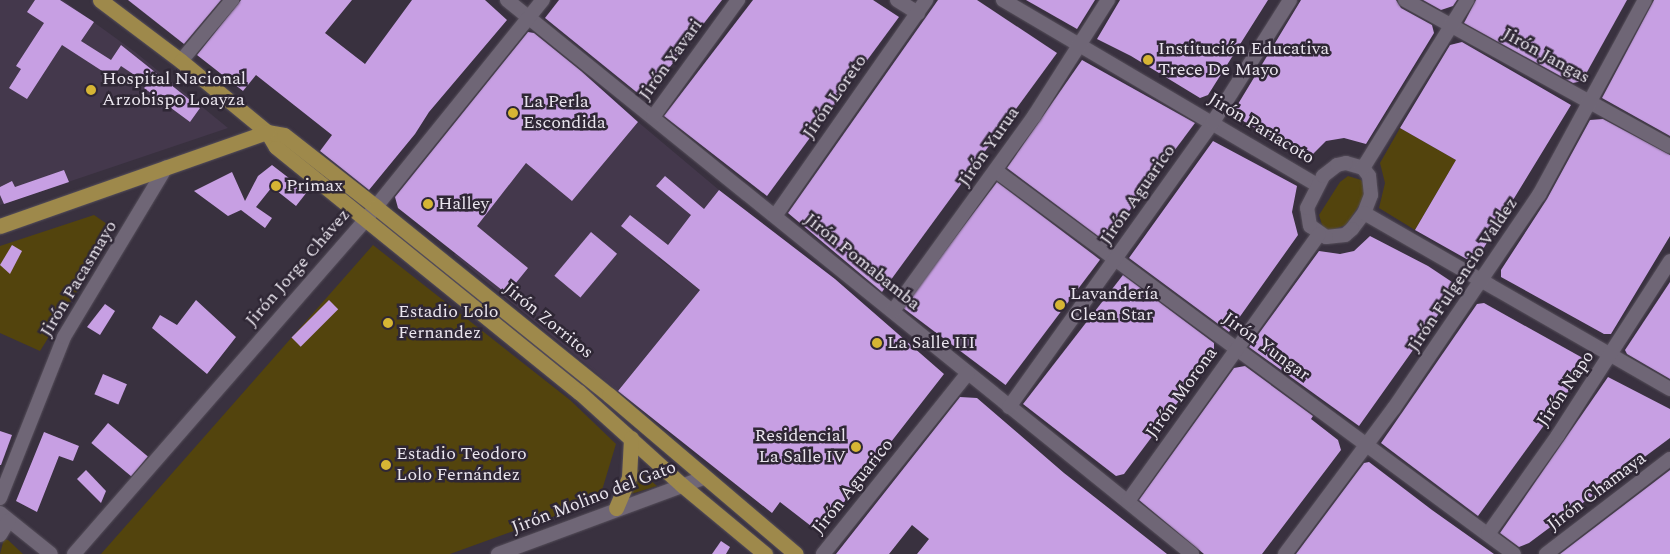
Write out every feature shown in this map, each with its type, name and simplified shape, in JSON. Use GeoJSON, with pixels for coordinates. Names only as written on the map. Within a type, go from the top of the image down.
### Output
{"type":"FeatureCollection","features":[{"type":"Feature","properties":{"kind":"main road","name":"Jirón Zorritos"},"geometry":{"type":"LineString","coordinates":[[100,0],[181,61],[267,132],[276,147],[631,438],[682,485],[765,554]]}},
{"type":"Feature","properties":{"kind":"main road","name":"Jirón Zorritos"},"geometry":{"type":"LineString","coordinates":[[267,132],[284,135],[376,207],[609,395],[704,478],[796,554]]}},
{"type":"Feature","properties":{"kind":"main road"},"geometry":{"type":"LineString","coordinates":[[0,226],[267,132]]}},
{"type":"Feature","properties":{"kind":"main road"},"geometry":{"type":"LineString","coordinates":[[616,508],[629,477],[631,438]]}},
{"type":"Feature","properties":{"kind":"street"},"geometry":{"type":"LineString","coordinates":[[181,61],[232,0]]}},
{"type":"Feature","properties":{"kind":"street","name":"Jirón Pomabamba"},"geometry":{"type":"LineString","coordinates":[[507,0],[1192,554]]}},
{"type":"Feature","properties":{"kind":"street","name":"Jirón Jorge Chávez"},"geometry":{"type":"LineString","coordinates":[[74,554],[366,219],[530,19],[543,0]]}},
{"type":"Feature","properties":{"kind":"street","name":"Jirón Yavari"},"geometry":{"type":"LineString","coordinates":[[652,117],[738,0]]}},
{"type":"Feature","properties":{"kind":"street"},"geometry":{"type":"LineString","coordinates":[[898,0],[918,13]]}},
{"type":"Feature","properties":{"kind":"street","name":"Jirón Loreto"},"geometry":{"type":"LineString","coordinates":[[775,216],[926,0]]}},
{"type":"Feature","properties":{"kind":"street","name":"Jirón Pariacoto"},"geometry":{"type":"LineString","coordinates":[[1003,0],[1318,185]]}},
{"type":"Feature","properties":{"kind":"street","name":"Jirón Yurua"},"geometry":{"type":"LineString","coordinates":[[893,311],[996,171],[1080,46],[1108,0]]}},
{"type":"Feature","properties":{"kind":"street","name":"Jirón Aguarico"},"geometry":{"type":"LineString","coordinates":[[1010,407],[1213,122],[1290,0]]}},
{"type":"Feature","properties":{"kind":"street","name":"Jirón Jangas"},"geometry":{"type":"LineString","coordinates":[[1405,0],[1670,146]]}},
{"type":"Feature","properties":{"kind":"street"},"geometry":{"type":"LineString","coordinates":[[1362,168],[1453,26],[1467,0]]}},
{"type":"Feature","properties":{"kind":"street","name":"Jirón Fulgencio Valdez"},"geometry":{"type":"LineString","coordinates":[[1285,554],[1368,446],[1553,174],[1645,0]]}},
{"type":"Feature","properties":{"kind":"street"},"geometry":{"type":"LineString","coordinates":[[1337,164],[1355,164],[1362,168],[1372,185],[1364,213],[1345,235],[1335,238],[1319,234],[1310,226],[1306,216],[1318,185],[1329,169],[1337,164]]}},
{"type":"Feature","properties":{"kind":"street","name":"Jirón Pacasmayo"},"geometry":{"type":"LineString","coordinates":[[0,498],[64,337],[166,167]]}},
{"type":"Feature","properties":{"kind":"street","name":"Jirón Yungar"},"geometry":{"type":"LineString","coordinates":[[996,171],[1514,554]]}},
{"type":"Feature","properties":{"kind":"street"},"geometry":{"type":"LineString","coordinates":[[1364,213],[1670,389]]}},
{"type":"Feature","properties":{"kind":"street","name":"Jirón Morona"},"geometry":{"type":"LineString","coordinates":[[1128,502],[1319,234]]}},
{"type":"Feature","properties":{"kind":"street","name":"Jirón Napo"},"geometry":{"type":"LineString","coordinates":[[1488,534],[1611,356],[1670,261]]}},
{"type":"Feature","properties":{"kind":"street","name":"Jirón Aguarico"},"geometry":{"type":"LineString","coordinates":[[823,554],[968,372]]}},
{"type":"Feature","properties":{"kind":"street","name":"Jirón Chamaya"},"geometry":{"type":"LineString","coordinates":[[1546,554],[1670,459]]}},
{"type":"Feature","properties":{"kind":"street","name":"Jirón Molino del Gato"},"geometry":{"type":"LineString","coordinates":[[498,554],[616,508],[704,478]]}},
{"type":"Feature","properties":{"kind":"street"},"geometry":{"type":"LineString","coordinates":[[0,535],[5,516],[51,554]]}},
{"type":"Feature","properties":{"kind":"shaded area","name":"Hospital Nacional Arzobispo Loayza"},"geometry":{"type":"Polygon","coordinates":[[[0,0],[63,0],[135,52],[228,128],[0,205],[0,0]]]}},
{"type":"Feature","properties":{"kind":"shaded area"},"geometry":{"type":"Polygon","coordinates":[[[638,122],[719,190],[687,231],[682,227],[658,258],[700,290],[618,391],[454,255],[526,163],[572,201],[638,122]]]}},
{"type":"Feature","properties":{"kind":"shaded area"},"geometry":{"type":"Polygon","coordinates":[[[1400,128],[1456,160],[1415,230],[1379,208],[1385,183],[1380,163],[1400,128]]]}},
{"type":"Feature","properties":{"kind":"shaded area"},"geometry":{"type":"Polygon","coordinates":[[[1348,176],[1361,180],[1365,186],[1364,198],[1346,225],[1329,231],[1323,228],[1319,215],[1340,182],[1348,176]]]}},
{"type":"Feature","properties":{"kind":"shaded area"},"geometry":{"type":"Polygon","coordinates":[[[94,215],[110,226],[109,240],[40,351],[0,333],[0,246],[94,215]]]}},
{"type":"Feature","properties":{"kind":"shaded area","name":"Estadio Lolo Fernandez"},"geometry":{"type":"Polygon","coordinates":[[[373,245],[570,400],[616,444],[599,500],[450,554],[101,554],[373,245]]]}},
{"type":"Feature","properties":{"kind":"shaded area"},"geometry":{"type":"Polygon","coordinates":[[[635,467],[657,486],[631,494],[629,492],[635,467]]]}},
{"type":"Feature","properties":{"kind":"shaded area"},"geometry":{"type":"Polygon","coordinates":[[[4,539],[8,540],[23,554],[0,554],[4,539]]]}},
{"type":"Feature","properties":{"kind":"building"},"geometry":{"type":"Polygon","coordinates":[[[35,0],[60,0],[94,22],[81,41],[111,60],[121,45],[200,108],[190,122],[144,88],[148,84],[121,66],[113,78],[62,45],[27,99],[9,88],[21,69],[16,66],[44,23],[27,12],[35,0]]]}},
{"type":"Feature","properties":{"kind":"building"},"geometry":{"type":"Polygon","coordinates":[[[128,0],[221,0],[184,44],[128,0]]]}},
{"type":"Feature","properties":{"kind":"building"},"geometry":{"type":"Polygon","coordinates":[[[241,0],[352,0],[325,33],[365,64],[412,0],[485,0],[507,20],[429,112],[415,134],[369,190],[320,151],[332,135],[256,75],[243,91],[197,55],[241,0]]]}},
{"type":"Feature","properties":{"kind":"building"},"geometry":{"type":"Polygon","coordinates":[[[559,0],[722,0],[645,99],[545,18],[559,0]]]}},
{"type":"Feature","properties":{"kind":"building"},"geometry":{"type":"Polygon","coordinates":[[[753,0],[873,0],[899,17],[767,196],[664,116],[753,0]]]}},
{"type":"Feature","properties":{"kind":"building"},"geometry":{"type":"Polygon","coordinates":[[[938,0],[977,0],[1057,53],[882,292],[788,213],[938,0]]]}},
{"type":"Feature","properties":{"kind":"building"},"geometry":{"type":"Polygon","coordinates":[[[1026,0],[1095,0],[1077,29],[1026,0]]]}},
{"type":"Feature","properties":{"kind":"building"},"geometry":{"type":"Polygon","coordinates":[[[1120,0],[1268,0],[1208,95],[1200,98],[1131,56],[1097,39],[1120,0]]]}},
{"type":"Feature","properties":{"kind":"building"},"geometry":{"type":"Polygon","coordinates":[[[1301,0],[1396,0],[1401,8],[1432,25],[1434,33],[1366,144],[1344,138],[1326,141],[1308,159],[1238,118],[1235,109],[1301,0]]]}},
{"type":"Feature","properties":{"kind":"building"},"geometry":{"type":"Polygon","coordinates":[[[1423,0],[1457,0],[1453,6],[1441,10],[1423,0]]]}},
{"type":"Feature","properties":{"kind":"building"},"geometry":{"type":"Polygon","coordinates":[[[1476,0],[1627,0],[1582,81],[1573,83],[1464,23],[1476,0]]]}},
{"type":"Feature","properties":{"kind":"building"},"geometry":{"type":"Polygon","coordinates":[[[1654,0],[1670,0],[1670,136],[1602,98],[1654,0]]]}},
{"type":"Feature","properties":{"kind":"building"},"geometry":{"type":"Polygon","coordinates":[[[528,32],[534,33],[581,71],[638,122],[572,201],[526,163],[477,226],[528,268],[507,294],[398,208],[395,197],[528,32]]]}},
{"type":"Feature","properties":{"kind":"building"},"geometry":{"type":"Polygon","coordinates":[[[1462,42],[1571,105],[1477,259],[1470,261],[1415,230],[1456,160],[1400,128],[1450,45],[1462,42]]]}},
{"type":"Feature","properties":{"kind":"building"},"geometry":{"type":"Polygon","coordinates":[[[1082,60],[1195,123],[1106,242],[1007,168],[1082,60]]]}},
{"type":"Feature","properties":{"kind":"building"},"geometry":{"type":"Polygon","coordinates":[[[1603,119],[1670,155],[1670,236],[1611,334],[1604,334],[1501,277],[1501,270],[1547,199],[1590,120],[1603,119]]]}},
{"type":"Feature","properties":{"kind":"building"},"geometry":{"type":"Polygon","coordinates":[[[1213,141],[1297,186],[1292,212],[1298,235],[1229,332],[1129,258],[1213,141]]]}},
{"type":"Feature","properties":{"kind":"building"},"geometry":{"type":"Polygon","coordinates":[[[272,165],[307,192],[296,206],[272,187],[256,207],[272,218],[265,228],[241,210],[228,216],[194,191],[232,172],[245,201],[258,176],[272,165]]]}},
{"type":"Feature","properties":{"kind":"building"},"geometry":{"type":"Polygon","coordinates":[[[64,170],[69,182],[4,204],[0,195],[0,187],[12,181],[15,187],[64,170]]]}},
{"type":"Feature","properties":{"kind":"building"},"geometry":{"type":"Polygon","coordinates":[[[665,176],[704,209],[719,190],[835,279],[944,374],[820,533],[780,502],[772,513],[618,391],[700,290],[621,226],[630,215],[668,245],[691,215],[656,186],[665,176]]]}},
{"type":"Feature","properties":{"kind":"building"},"geometry":{"type":"Polygon","coordinates":[[[997,182],[1100,260],[1006,385],[903,307],[997,182]]]}},
{"type":"Feature","properties":{"kind":"building"},"geometry":{"type":"Polygon","coordinates":[[[591,232],[617,254],[580,298],[554,276],[591,232]]]}},
{"type":"Feature","properties":{"kind":"building"},"geometry":{"type":"Polygon","coordinates":[[[1370,236],[1428,266],[1455,284],[1455,291],[1359,426],[1249,347],[1319,251],[1340,254],[1354,251],[1370,236]]]}},
{"type":"Feature","properties":{"kind":"building"},"geometry":{"type":"Polygon","coordinates":[[[12,245],[22,251],[10,274],[0,265],[12,245]]]}},
{"type":"Feature","properties":{"kind":"building"},"geometry":{"type":"Polygon","coordinates":[[[1123,275],[1214,343],[1214,354],[1124,474],[1116,476],[1023,404],[1123,275]]]}},
{"type":"Feature","properties":{"kind":"building"},"geometry":{"type":"Polygon","coordinates":[[[1670,282],[1670,379],[1627,354],[1625,350],[1670,282]]]}},
{"type":"Feature","properties":{"kind":"building"},"geometry":{"type":"Polygon","coordinates":[[[196,300],[236,337],[207,374],[152,328],[160,315],[177,325],[196,300]]]}},
{"type":"Feature","properties":{"kind":"building"},"geometry":{"type":"Polygon","coordinates":[[[329,300],[338,309],[301,347],[292,337],[329,300]]]}},
{"type":"Feature","properties":{"kind":"building"},"geometry":{"type":"Polygon","coordinates":[[[1484,303],[1590,362],[1478,516],[1381,443],[1477,304],[1484,303]]]}},
{"type":"Feature","properties":{"kind":"building"},"geometry":{"type":"Polygon","coordinates":[[[105,304],[115,311],[100,335],[87,327],[105,304]]]}},
{"type":"Feature","properties":{"kind":"building"},"geometry":{"type":"Polygon","coordinates":[[[1245,366],[1313,416],[1311,419],[1338,440],[1341,450],[1262,554],[1204,554],[1139,500],[1234,368],[1245,366]]]}},
{"type":"Feature","properties":{"kind":"building"},"geometry":{"type":"Polygon","coordinates":[[[103,374],[127,384],[118,404],[94,394],[103,374]]]}},
{"type":"Feature","properties":{"kind":"building"},"geometry":{"type":"Polygon","coordinates":[[[1608,377],[1670,409],[1670,438],[1529,543],[1519,547],[1500,533],[1608,377]]]}},
{"type":"Feature","properties":{"kind":"building"},"geometry":{"type":"Polygon","coordinates":[[[960,397],[977,398],[1064,473],[1167,554],[917,554],[929,539],[912,525],[889,554],[836,554],[960,397]]]}},
{"type":"Feature","properties":{"kind":"building"},"geometry":{"type":"Polygon","coordinates":[[[108,423],[148,456],[131,476],[91,443],[108,423]]]}},
{"type":"Feature","properties":{"kind":"building"},"geometry":{"type":"Polygon","coordinates":[[[0,431],[12,435],[1,465],[0,465],[0,431]]]}},
{"type":"Feature","properties":{"kind":"building"},"geometry":{"type":"Polygon","coordinates":[[[44,432],[79,446],[73,461],[59,456],[37,512],[16,501],[44,432]]]}},
{"type":"Feature","properties":{"kind":"building"},"geometry":{"type":"Polygon","coordinates":[[[1369,462],[1494,554],[1296,554],[1364,463],[1369,462]]]}},
{"type":"Feature","properties":{"kind":"building"},"geometry":{"type":"Polygon","coordinates":[[[86,470],[106,491],[101,503],[77,479],[86,470]]]}},
{"type":"Feature","properties":{"kind":"building"},"geometry":{"type":"Polygon","coordinates":[[[1670,470],[1670,554],[1560,554],[1670,470]]]}},
{"type":"Feature","properties":{"kind":"building"},"geometry":{"type":"Polygon","coordinates":[[[721,541],[730,547],[726,554],[712,554],[721,541]]]}},
{"type":"Feature","properties":{"kind":"place","name":"Institución Educativa Trece De Mayo"},"geometry":{"type":"Point","coordinates":[1148,60]}},
{"type":"Feature","properties":{"kind":"place","name":"Hospital Nacional Arzobispo Loayza"},"geometry":{"type":"Point","coordinates":[91,90]}},
{"type":"Feature","properties":{"kind":"place","name":"La Perla Escondida"},"geometry":{"type":"Point","coordinates":[513,113]}},
{"type":"Feature","properties":{"kind":"place","name":"Primax"},"geometry":{"type":"Point","coordinates":[276,186]}},
{"type":"Feature","properties":{"kind":"place","name":"Halley"},"geometry":{"type":"Point","coordinates":[428,204]}},
{"type":"Feature","properties":{"kind":"place","name":"Lavandería Clean Star"},"geometry":{"type":"Point","coordinates":[1060,305]}},
{"type":"Feature","properties":{"kind":"place","name":"Estadio Lolo Fernandez"},"geometry":{"type":"Point","coordinates":[388,323]}},
{"type":"Feature","properties":{"kind":"place","name":"La Salle III"},"geometry":{"type":"Point","coordinates":[877,343]}},
{"type":"Feature","properties":{"kind":"place","name":"Residencial La Salle IV"},"geometry":{"type":"Point","coordinates":[856,447]}},
{"type":"Feature","properties":{"kind":"place","name":"Estadio Teodoro Lolo Fernández"},"geometry":{"type":"Point","coordinates":[386,465]}}]}
